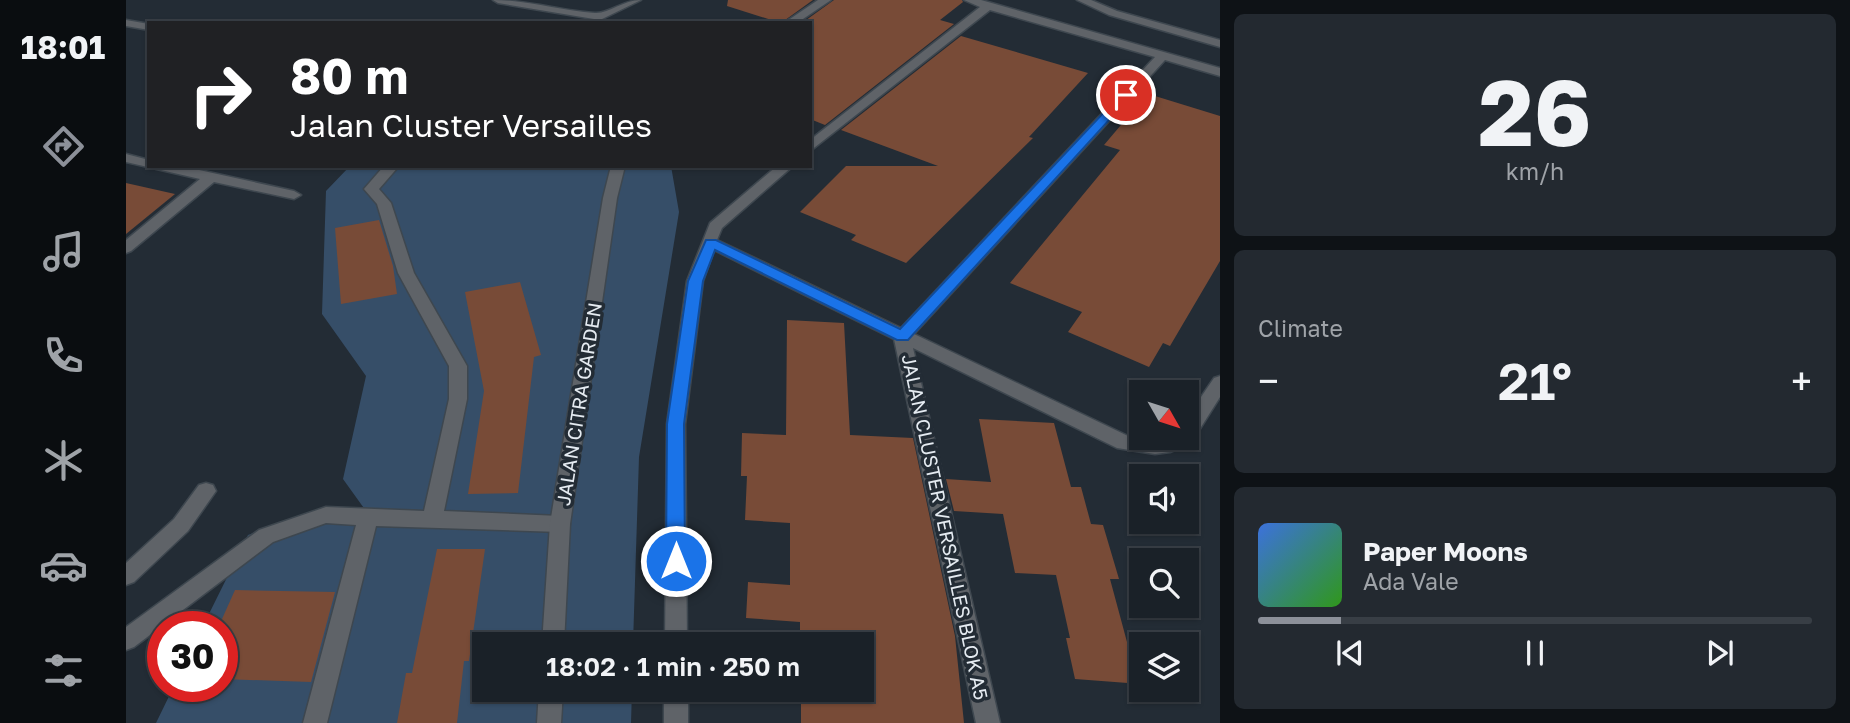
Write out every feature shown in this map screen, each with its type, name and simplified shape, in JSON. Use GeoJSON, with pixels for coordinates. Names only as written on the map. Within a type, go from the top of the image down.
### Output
{"type":"FeatureCollection","features":[{"type":"Feature","properties":{"kind":"street"},"geometry":{"type":"LineString","coordinates":[[498,0],[600,17],[636,0]]}},
{"type":"Feature","properties":{"kind":"street"},"geometry":{"type":"LineString","coordinates":[[792,21],[826,0]]}},
{"type":"Feature","properties":{"kind":"street"},"geometry":{"type":"LineString","coordinates":[[969,0],[1220,72]]}},
{"type":"Feature","properties":{"kind":"street"},"geometry":{"type":"LineString","coordinates":[[1082,0],[1113,13],[1220,44]]}},
{"type":"Feature","properties":{"kind":"street"},"geometry":{"type":"LineString","coordinates":[[812,145],[988,6]]}},
{"type":"Feature","properties":{"kind":"street"},"geometry":{"type":"LineString","coordinates":[[126,23],[147,27]]}},
{"type":"Feature","properties":{"kind":"street","name":"JALAN CLUSTER VERSAILLES BLOK A5"},"geometry":{"type":"LineString","coordinates":[[988,723],[902,337],[1163,55]]}},
{"type":"Feature","properties":{"kind":"street"},"geometry":{"type":"LineString","coordinates":[[126,158],[147,163]]}},
{"type":"Feature","properties":{"kind":"street"},"geometry":{"type":"LineString","coordinates":[[168,168],[294,195]]}},
{"type":"Feature","properties":{"kind":"street"},"geometry":{"type":"LineString","coordinates":[[390,168],[371,189],[384,203],[406,273],[458,366],[458,399],[432,520]]}},
{"type":"Feature","properties":{"kind":"street","name":"JALAN CITRA GARDEN"},"geometry":{"type":"LineString","coordinates":[[554,632],[560,524],[610,198],[618,168]]}},
{"type":"Feature","properties":{"kind":"street"},"geometry":{"type":"LineString","coordinates":[[676,632],[676,424],[695,281],[715,226],[784,168]]}},
{"type":"Feature","properties":{"kind":"street"},"geometry":{"type":"LineString","coordinates":[[126,248],[210,178]]}},
{"type":"Feature","properties":{"kind":"street"},"geometry":{"type":"LineString","coordinates":[[711,243],[1129,444]]}},
{"type":"Feature","properties":{"kind":"street"},"geometry":{"type":"LineString","coordinates":[[1199,414],[1220,382]]}},
{"type":"Feature","properties":{"kind":"street"},"geometry":{"type":"LineString","coordinates":[[126,576],[181,525],[206,491]]}},
{"type":"Feature","properties":{"kind":"street"},"geometry":{"type":"LineString","coordinates":[[126,640],[266,536],[326,515],[560,524]]}},
{"type":"Feature","properties":{"kind":"street"},"geometry":{"type":"LineString","coordinates":[[315,723],[369,517]]}},
{"type":"Feature","properties":{"kind":"street"},"geometry":{"type":"LineString","coordinates":[[549,723],[550,702]]}},
{"type":"Feature","properties":{"kind":"street"},"geometry":{"type":"LineString","coordinates":[[676,702],[676,723]]}},
{"type":"Feature","properties":{"kind":"shaded area"},"geometry":{"type":"Polygon","coordinates":[[[348,168],[671,168],[679,212],[639,457],[633,632],[472,632],[472,702],[632,702],[631,723],[156,723],[166,702],[238,702],[238,611],[210,611],[248,535],[321,508],[371,518],[343,479],[366,376],[322,314],[326,191],[348,168]]]}},
{"type":"Feature","properties":{"kind":"building"},"geometry":{"type":"Polygon","coordinates":[[[728,0],[813,0],[784,21],[775,21],[727,6],[728,0]]]}},
{"type":"Feature","properties":{"kind":"building"},"geometry":{"type":"Polygon","coordinates":[[[834,0],[963,2],[940,20],[954,24],[825,125],[812,120],[812,21],[805,21],[834,0]]]}},
{"type":"Feature","properties":{"kind":"building"},"geometry":{"type":"Polygon","coordinates":[[[961,36],[1088,73],[1029,137],[1033,138],[906,263],[851,240],[856,235],[800,212],[846,166],[938,166],[841,130],[961,36]]]}},
{"type":"Feature","properties":{"kind":"building"},"geometry":{"type":"Polygon","coordinates":[[[1142,92],[1220,116],[1220,261],[1170,346],[1163,343],[1149,367],[1068,332],[1082,312],[1010,283],[1120,150],[1104,145],[1126,119],[1121,118],[1142,92]]]}},
{"type":"Feature","properties":{"kind":"building"},"geometry":{"type":"Polygon","coordinates":[[[126,183],[175,194],[126,234],[126,183]]]}},
{"type":"Feature","properties":{"kind":"building"},"geometry":{"type":"Polygon","coordinates":[[[379,220],[393,266],[397,294],[341,304],[335,228],[379,220]]]}},
{"type":"Feature","properties":{"kind":"building"},"geometry":{"type":"Polygon","coordinates":[[[520,282],[541,355],[534,357],[518,493],[468,494],[484,391],[465,292],[520,282]]]}},
{"type":"Feature","properties":{"kind":"building"},"geometry":{"type":"Polygon","coordinates":[[[787,320],[844,323],[850,435],[913,438],[955,636],[964,723],[801,723],[801,702],[874,702],[874,632],[800,632],[800,622],[746,618],[748,582],[790,585],[790,523],[745,520],[747,476],[741,476],[742,433],[786,435],[787,320]]]}},
{"type":"Feature","properties":{"kind":"building"},"geometry":{"type":"Polygon","coordinates":[[[979,419],[1054,423],[1071,487],[1081,487],[1091,524],[1103,525],[1119,579],[1110,579],[1129,642],[1129,683],[1075,679],[1066,638],[1070,638],[1056,575],[1015,573],[1003,514],[954,511],[946,479],[991,482],[979,419]]]}},
{"type":"Feature","properties":{"kind":"building"},"geometry":{"type":"Polygon","coordinates":[[[437,549],[485,549],[469,661],[464,661],[457,723],[397,723],[406,673],[412,673],[437,549]]]}},
{"type":"Feature","properties":{"kind":"building"},"geometry":{"type":"Polygon","coordinates":[[[235,590],[335,592],[311,682],[238,680],[238,611],[226,611],[235,590]]]}},
{"type":"Feature","properties":{"kind":"route"},"geometry":{"type":"LineString","coordinates":[[676,561],[676,424],[695,281],[711,243],[902,337],[1126,95]]}}]}
